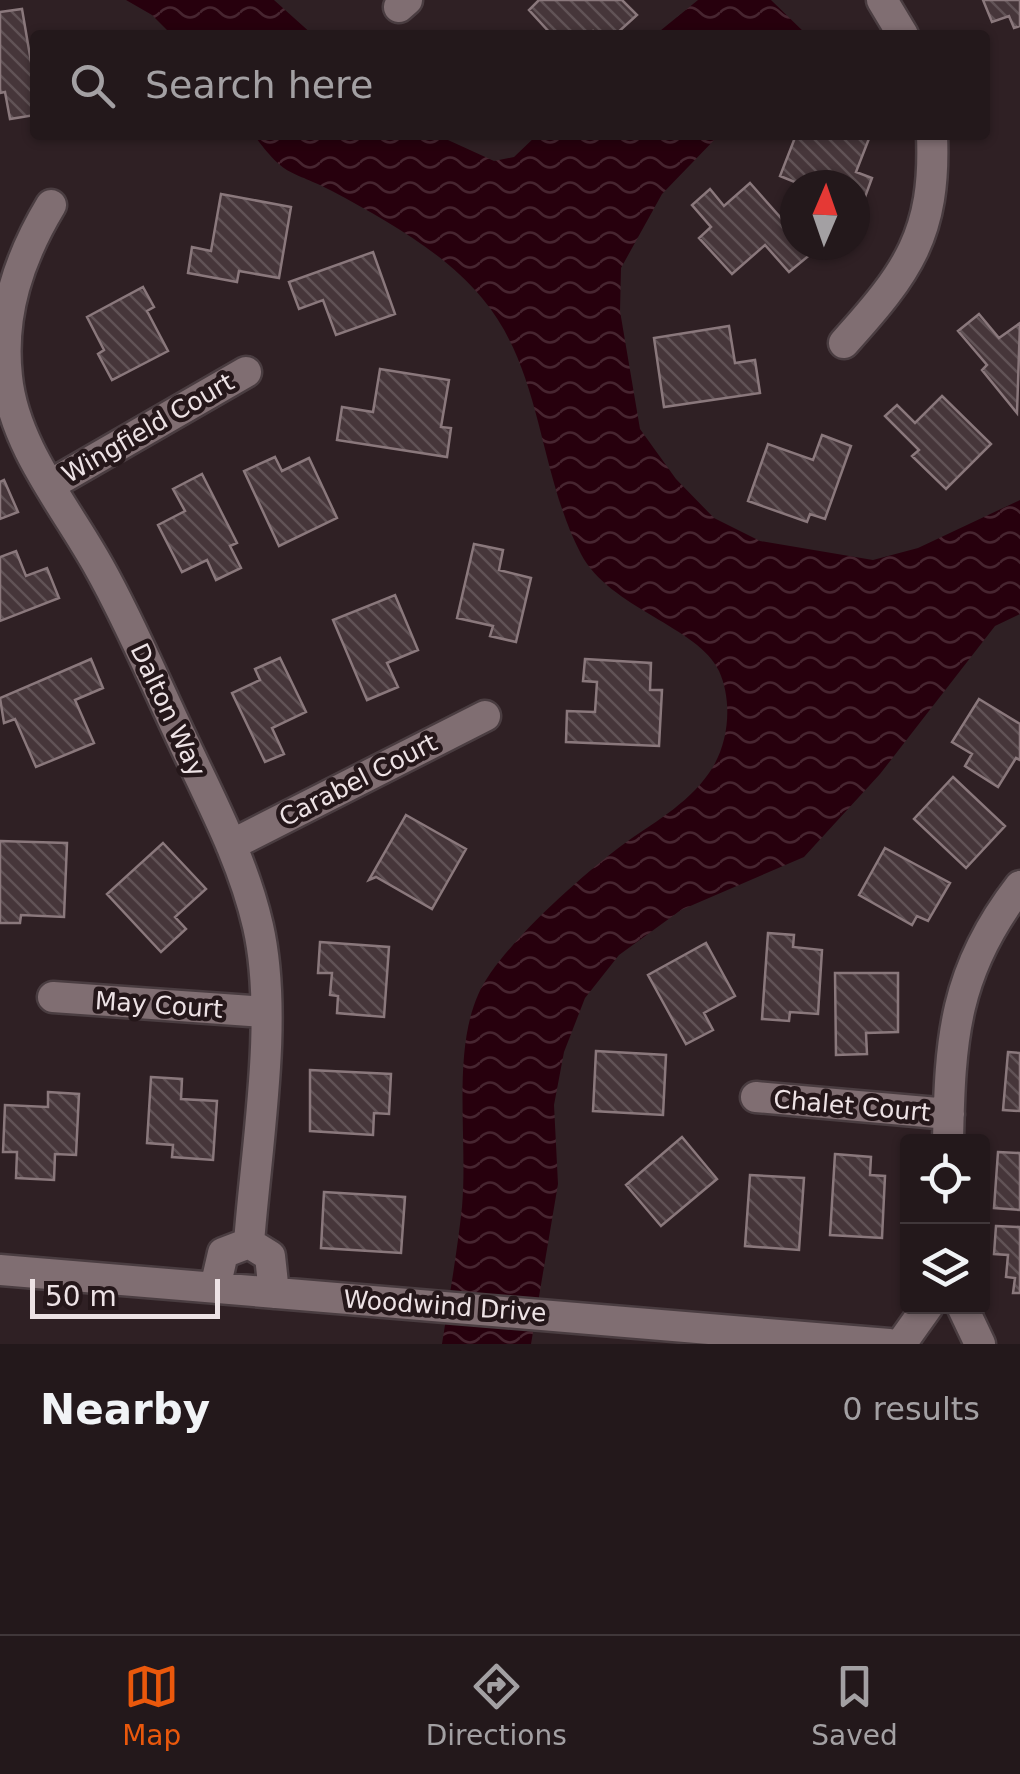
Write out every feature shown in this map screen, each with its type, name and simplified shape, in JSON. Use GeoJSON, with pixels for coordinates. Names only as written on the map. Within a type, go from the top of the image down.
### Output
{"type":"FeatureCollection","features":[{"type":"Feature","properties":{"kind":"street"},"geometry":{"type":"LineString","coordinates":[[882,0],[900,30]]}},
{"type":"Feature","properties":{"kind":"street"},"geometry":{"type":"LineString","coordinates":[[844,342],[894,286],[920,243],[932,192],[932,140]]}},
{"type":"Feature","properties":{"kind":"street","name":"Dalton Way"},"geometry":{"type":"LineString","coordinates":[[51,205],[14,280],[6,347],[14,411],[50,484],[103,573],[231,844],[258,926],[265,1012],[249,1244]]}},
{"type":"Feature","properties":{"kind":"street","name":"Wingfield Court"},"geometry":{"type":"LineString","coordinates":[[50,484],[246,372]]}},
{"type":"Feature","properties":{"kind":"street","name":"Carabel Court"},"geometry":{"type":"LineString","coordinates":[[231,844],[485,716]]}},
{"type":"Feature","properties":{"kind":"street"},"geometry":{"type":"LineString","coordinates":[[948,1128],[952,1036],[961,992],[978,948],[1020,886]]}},
{"type":"Feature","properties":{"kind":"street","name":"May Court"},"geometry":{"type":"LineString","coordinates":[[54,998],[265,1012]]}},
{"type":"Feature","properties":{"kind":"street","name":"Chalet Court"},"geometry":{"type":"LineString","coordinates":[[756,1097],[948,1128]]}},
{"type":"Feature","properties":{"kind":"street"},"geometry":{"type":"LineString","coordinates":[[216,1288],[223,1253],[249,1244],[270,1256],[274,1293]]}},
{"type":"Feature","properties":{"kind":"street","name":"Woodwind Drive"},"geometry":{"type":"LineString","coordinates":[[0,1270],[546,1313],[677,1335],[889,1344]]}},
{"type":"Feature","properties":{"kind":"street"},"geometry":{"type":"LineString","coordinates":[[900,1344],[922,1314]]}},
{"type":"Feature","properties":{"kind":"street"},"geometry":{"type":"LineString","coordinates":[[966,1314],[980,1344]]}},
{"type":"Feature","properties":{"kind":"water"},"geometry":{"type":"Polygon","coordinates":[[[126,0],[274,0],[307,30],[167,30],[152,15],[126,0]]]}},
{"type":"Feature","properties":{"kind":"water"},"geometry":{"type":"Polygon","coordinates":[[[698,0],[771,0],[802,30],[661,30],[698,0]]]}},
{"type":"Feature","properties":{"kind":"water"},"geometry":{"type":"Polygon","coordinates":[[[258,140],[448,140],[494,161],[514,157],[532,140],[714,140],[662,194],[621,268],[620,311],[640,429],[676,479],[714,518],[760,541],[873,560],[918,548],[1020,500],[1020,614],[995,626],[880,774],[804,857],[681,910],[619,955],[585,998],[564,1052],[554,1105],[558,1184],[531,1344],[442,1344],[462,1207],[463,1070],[470,1018],[488,977],[521,936],[563,894],[679,804],[709,773],[725,737],[726,696],[719,671],[708,656],[612,589],[581,554],[556,490],[517,357],[482,298],[450,266],[412,238],[289,171],[258,140]]]}},
{"type":"Feature","properties":{"kind":"building"},"geometry":{"type":"Polygon","coordinates":[[[539,0],[622,0],[637,15],[620,30],[547,30],[529,10],[539,0]]]}},
{"type":"Feature","properties":{"kind":"building"},"geometry":{"type":"Polygon","coordinates":[[[983,0],[1020,0],[1020,26],[1014,28],[1009,16],[992,22],[983,0]]]}},
{"type":"Feature","properties":{"kind":"building"},"geometry":{"type":"Polygon","coordinates":[[[22,9],[30,56],[30,116],[10,119],[5,92],[0,93],[0,12],[22,9]]]}},
{"type":"Feature","properties":{"kind":"building"},"geometry":{"type":"Polygon","coordinates":[[[794,140],[868,140],[857,170],[782,170],[794,140]]]}},
{"type":"Feature","properties":{"kind":"building"},"geometry":{"type":"Polygon","coordinates":[[[750,183],[780,217],[780,260],[804,260],[789,272],[765,245],[732,274],[699,238],[711,227],[692,205],[710,189],[724,206],[750,183]]]}},
{"type":"Feature","properties":{"kind":"building"},"geometry":{"type":"Polygon","coordinates":[[[221,194],[291,207],[279,278],[239,271],[237,282],[188,273],[192,247],[211,251],[221,194]]]}},
{"type":"Feature","properties":{"kind":"building"},"geometry":{"type":"Polygon","coordinates":[[[373,252],[395,314],[336,335],[323,300],[299,309],[289,282],[373,252]]]}},
{"type":"Feature","properties":{"kind":"building"},"geometry":{"type":"Polygon","coordinates":[[[143,287],[154,307],[147,311],[168,351],[112,380],[98,354],[104,350],[87,317],[143,287]]]}},
{"type":"Feature","properties":{"kind":"building"},"geometry":{"type":"Polygon","coordinates":[[[979,314],[999,338],[1020,323],[1017,413],[982,370],[987,365],[958,331],[979,314]]]}},
{"type":"Feature","properties":{"kind":"building"},"geometry":{"type":"Polygon","coordinates":[[[729,326],[735,363],[755,360],[760,393],[664,407],[654,338],[729,326]]]}},
{"type":"Feature","properties":{"kind":"building"},"geometry":{"type":"Polygon","coordinates":[[[380,369],[449,380],[441,427],[451,428],[447,457],[337,440],[342,407],[373,412],[380,369]]]}},
{"type":"Feature","properties":{"kind":"building"},"geometry":{"type":"Polygon","coordinates":[[[942,396],[991,444],[946,489],[912,456],[919,450],[885,416],[897,405],[915,423],[942,396]]]}},
{"type":"Feature","properties":{"kind":"building"},"geometry":{"type":"Polygon","coordinates":[[[822,435],[851,446],[825,519],[810,514],[807,522],[748,501],[768,444],[813,460],[822,435]]]}},
{"type":"Feature","properties":{"kind":"building"},"geometry":{"type":"Polygon","coordinates":[[[275,457],[282,471],[309,458],[337,518],[279,546],[244,471],[275,457]]]}},
{"type":"Feature","properties":{"kind":"building"},"geometry":{"type":"Polygon","coordinates":[[[202,474],[237,543],[230,546],[241,568],[216,580],[207,560],[182,572],[158,525],[185,511],[173,489],[202,474]]]}},
{"type":"Feature","properties":{"kind":"building"},"geometry":{"type":"Polygon","coordinates":[[[4,480],[18,512],[0,519],[0,482],[4,480]]]}},
{"type":"Feature","properties":{"kind":"building"},"geometry":{"type":"Polygon","coordinates":[[[474,544],[503,550],[499,570],[531,578],[516,642],[490,636],[493,626],[457,618],[474,544]]]}},
{"type":"Feature","properties":{"kind":"building"},"geometry":{"type":"Polygon","coordinates":[[[16,551],[26,576],[47,568],[59,598],[0,621],[0,557],[16,551]]]}},
{"type":"Feature","properties":{"kind":"building"},"geometry":{"type":"Polygon","coordinates":[[[395,595],[418,650],[387,663],[398,687],[367,700],[333,620],[395,595]]]}},
{"type":"Feature","properties":{"kind":"building"},"geometry":{"type":"Polygon","coordinates":[[[280,658],[306,712],[272,728],[284,754],[265,762],[232,693],[260,680],[255,669],[280,658]]]}},
{"type":"Feature","properties":{"kind":"building"},"geometry":{"type":"Polygon","coordinates":[[[91,659],[103,688],[75,700],[94,743],[36,767],[15,719],[4,723],[0,698],[91,659]]]}},
{"type":"Feature","properties":{"kind":"building"},"geometry":{"type":"Polygon","coordinates":[[[585,659],[651,663],[650,690],[662,690],[659,746],[566,742],[567,711],[595,712],[597,682],[583,681],[585,659]]]}},
{"type":"Feature","properties":{"kind":"building"},"geometry":{"type":"Polygon","coordinates":[[[979,699],[1020,724],[1020,760],[1016,758],[998,787],[965,766],[972,754],[952,742],[979,699]]]}},
{"type":"Feature","properties":{"kind":"building"},"geometry":{"type":"Polygon","coordinates":[[[953,777],[1005,826],[966,868],[914,819],[953,777]]]}},
{"type":"Feature","properties":{"kind":"building"},"geometry":{"type":"Polygon","coordinates":[[[406,815],[466,849],[432,909],[376,877],[369,880],[406,815]]]}},
{"type":"Feature","properties":{"kind":"building"},"geometry":{"type":"Polygon","coordinates":[[[0,841],[67,843],[64,917],[21,915],[20,923],[0,923],[0,841]]]}},
{"type":"Feature","properties":{"kind":"building"},"geometry":{"type":"Polygon","coordinates":[[[163,843],[206,889],[175,917],[186,929],[161,952],[107,894],[163,843]]]}},
{"type":"Feature","properties":{"kind":"building"},"geometry":{"type":"Polygon","coordinates":[[[885,848],[950,883],[928,921],[917,916],[912,925],[859,895],[885,848]]]}},
{"type":"Feature","properties":{"kind":"building"},"geometry":{"type":"Polygon","coordinates":[[[768,933],[794,935],[793,947],[822,950],[818,1014],[790,1012],[789,1021],[762,1019],[768,933]]]}},
{"type":"Feature","properties":{"kind":"building"},"geometry":{"type":"Polygon","coordinates":[[[320,942],[389,947],[384,1017],[337,1013],[338,996],[330,995],[332,973],[318,973],[320,942]]]}},
{"type":"Feature","properties":{"kind":"building"},"geometry":{"type":"Polygon","coordinates":[[[706,943],[735,996],[704,1013],[713,1030],[686,1044],[648,975],[706,943]]]}},
{"type":"Feature","properties":{"kind":"building"},"geometry":{"type":"Polygon","coordinates":[[[835,973],[898,973],[898,1032],[866,1033],[867,1054],[836,1055],[835,973]]]}},
{"type":"Feature","properties":{"kind":"building"},"geometry":{"type":"Polygon","coordinates":[[[596,1051],[666,1055],[663,1115],[593,1111],[596,1051]]]}},
{"type":"Feature","properties":{"kind":"building"},"geometry":{"type":"Polygon","coordinates":[[[1008,1052],[1020,1053],[1020,1111],[1003,1110],[1008,1052]]]}},
{"type":"Feature","properties":{"kind":"building"},"geometry":{"type":"Polygon","coordinates":[[[310,1070],[391,1074],[389,1114],[374,1113],[373,1135],[310,1131],[310,1070]]]}},
{"type":"Feature","properties":{"kind":"building"},"geometry":{"type":"Polygon","coordinates":[[[151,1077],[182,1079],[181,1099],[217,1101],[213,1160],[172,1157],[173,1145],[147,1143],[151,1077]]]}},
{"type":"Feature","properties":{"kind":"building"},"geometry":{"type":"Polygon","coordinates":[[[48,1092],[79,1094],[76,1155],[55,1154],[54,1180],[16,1178],[17,1152],[3,1152],[5,1105],[48,1107],[48,1092]]]}},
{"type":"Feature","properties":{"kind":"building"},"geometry":{"type":"Polygon","coordinates":[[[682,1137],[717,1179],[661,1226],[626,1185],[682,1137]]]}},
{"type":"Feature","properties":{"kind":"building"},"geometry":{"type":"Polygon","coordinates":[[[998,1152],[1020,1153],[1020,1210],[994,1208],[998,1152]]]}},
{"type":"Feature","properties":{"kind":"building"},"geometry":{"type":"Polygon","coordinates":[[[835,1154],[871,1157],[870,1175],[885,1176],[882,1238],[830,1235],[835,1154]]]}},
{"type":"Feature","properties":{"kind":"building"},"geometry":{"type":"Polygon","coordinates":[[[750,1175],[804,1178],[799,1250],[745,1246],[750,1175]]]}},
{"type":"Feature","properties":{"kind":"building"},"geometry":{"type":"Polygon","coordinates":[[[324,1192],[405,1197],[401,1253],[321,1248],[324,1192]]]}},
{"type":"Feature","properties":{"kind":"building"},"geometry":{"type":"Polygon","coordinates":[[[996,1226],[1020,1227],[1020,1293],[1013,1293],[1015,1278],[1006,1277],[1008,1255],[994,1254],[996,1226]]]}}]}
